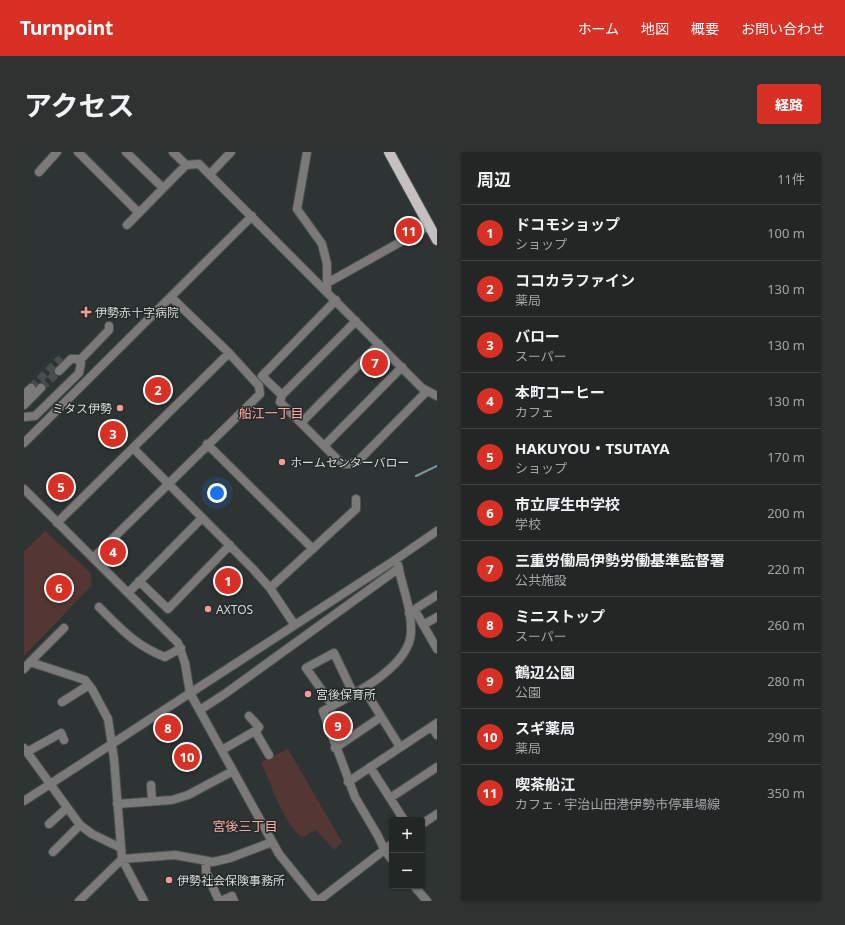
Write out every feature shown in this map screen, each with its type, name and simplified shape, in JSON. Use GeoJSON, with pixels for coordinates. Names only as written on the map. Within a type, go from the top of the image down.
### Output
{"type":"FeatureCollection","features":[{"type":"Feature","properties":{"kind":"main road"},"geometry":{"type":"LineString","coordinates":[[389,152],[437,240]]}},
{"type":"Feature","properties":{"kind":"street"},"geometry":{"type":"LineString","coordinates":[[39,172],[57,152]]}},
{"type":"Feature","properties":{"kind":"street"},"geometry":{"type":"LineString","coordinates":[[78,152],[138,213]]}},
{"type":"Feature","properties":{"kind":"street"},"geometry":{"type":"LineString","coordinates":[[126,152],[163,188]]}},
{"type":"Feature","properties":{"kind":"street"},"geometry":{"type":"LineString","coordinates":[[173,152],[186,165]]}},
{"type":"Feature","properties":{"kind":"street"},"geometry":{"type":"LineString","coordinates":[[210,174],[231,152]]}},
{"type":"Feature","properties":{"kind":"street"},"geometry":{"type":"LineString","coordinates":[[307,152],[297,209],[322,244],[327,264],[329,282],[327,291]]}},
{"type":"Feature","properties":{"kind":"street"},"geometry":{"type":"LineString","coordinates":[[126,225],[186,165],[199,164],[402,367],[427,391],[437,396]]}},
{"type":"Feature","properties":{"kind":"street"},"geometry":{"type":"LineString","coordinates":[[24,442],[172,297],[252,216]]}},
{"type":"Feature","properties":{"kind":"street"},"geometry":{"type":"LineString","coordinates":[[329,282],[429,226]]}},
{"type":"Feature","properties":{"kind":"street"},"geometry":{"type":"LineString","coordinates":[[93,558],[207,444],[260,394],[259,386],[229,353],[172,297]]}},
{"type":"Feature","properties":{"kind":"street"},"geometry":{"type":"LineString","coordinates":[[282,396],[262,376],[336,300]]}},
{"type":"Feature","properties":{"kind":"street"},"geometry":{"type":"LineString","coordinates":[[356,321],[282,396],[280,402],[342,464],[357,462],[427,391]]}},
{"type":"Feature","properties":{"kind":"street"},"geometry":{"type":"LineString","coordinates":[[59,371],[76,360],[106,334],[109,330],[109,326]]}},
{"type":"Feature","properties":{"kind":"street"},"geometry":{"type":"LineString","coordinates":[[301,423],[379,344]]}},
{"type":"Feature","properties":{"kind":"street"},"geometry":{"type":"LineString","coordinates":[[57,523],[229,353]]}},
{"type":"Feature","properties":{"kind":"street"},"geometry":{"type":"LineString","coordinates":[[25,416],[35,416],[79,372],[81,366],[76,360],[61,358]]}},
{"type":"Feature","properties":{"kind":"street"},"geometry":{"type":"LineString","coordinates":[[324,446],[402,367]]}},
{"type":"Feature","properties":{"kind":"street"},"geometry":{"type":"LineString","coordinates":[[24,395],[31,388]]}},
{"type":"Feature","properties":{"kind":"street"},"geometry":{"type":"LineString","coordinates":[[24,405],[41,388]]}},
{"type":"Feature","properties":{"kind":"street"},"geometry":{"type":"LineString","coordinates":[[207,444],[313,549]]}},
{"type":"Feature","properties":{"kind":"street"},"geometry":{"type":"LineString","coordinates":[[133,448],[230,545],[270,588],[294,624]]}},
{"type":"Feature","properties":{"kind":"street"},"geometry":{"type":"LineString","coordinates":[[24,489],[174,638],[181,648],[190,693],[272,842],[291,870],[317,901],[389,846]]}},
{"type":"Feature","properties":{"kind":"street"},"geometry":{"type":"LineString","coordinates":[[270,588],[356,509],[356,499]]}},
{"type":"Feature","properties":{"kind":"street"},"geometry":{"type":"LineString","coordinates":[[128,593],[202,518]]}},
{"type":"Feature","properties":{"kind":"street"},"geometry":{"type":"LineString","coordinates":[[24,800],[395,560],[437,531]]}},
{"type":"Feature","properties":{"kind":"street"},"geometry":{"type":"LineString","coordinates":[[139,581],[168,610],[230,545]]}},
{"type":"Feature","properties":{"kind":"street"},"geometry":{"type":"LineString","coordinates":[[389,856],[348,782],[323,711],[364,689],[385,675],[405,649],[411,634],[409,613],[399,568],[395,560]]}},
{"type":"Feature","properties":{"kind":"street"},"geometry":{"type":"LineString","coordinates":[[200,710],[226,694],[399,568]]}},
{"type":"Feature","properties":{"kind":"street"},"geometry":{"type":"LineString","coordinates":[[409,613],[437,595]]}},
{"type":"Feature","properties":{"kind":"street"},"geometry":{"type":"LineString","coordinates":[[99,607],[130,638],[149,651],[165,657],[181,648]]}},
{"type":"Feature","properties":{"kind":"street"},"geometry":{"type":"LineString","coordinates":[[409,613],[416,614],[437,649]]}},
{"type":"Feature","properties":{"kind":"street"},"geometry":{"type":"LineString","coordinates":[[423,626],[437,617]]}},
{"type":"Feature","properties":{"kind":"street"},"geometry":{"type":"LineString","coordinates":[[24,669],[64,628]]}},
{"type":"Feature","properties":{"kind":"street"},"geometry":{"type":"LineString","coordinates":[[333,706],[306,668],[334,653],[354,694]]}},
{"type":"Feature","properties":{"kind":"street"},"geometry":{"type":"LineString","coordinates":[[30,662],[85,680],[108,719],[112,744],[122,859],[144,901]]}},
{"type":"Feature","properties":{"kind":"street"},"geometry":{"type":"LineString","coordinates":[[62,702],[86,690],[89,686]]}},
{"type":"Feature","properties":{"kind":"street"},"geometry":{"type":"LineString","coordinates":[[364,689],[400,747]]}},
{"type":"Feature","properties":{"kind":"street"},"geometry":{"type":"LineString","coordinates":[[222,750],[255,731],[256,732],[259,727],[249,716]]}},
{"type":"Feature","properties":{"kind":"street"},"geometry":{"type":"LineString","coordinates":[[335,748],[381,717]]}},
{"type":"Feature","properties":{"kind":"street"},"geometry":{"type":"LineString","coordinates":[[348,782],[434,725],[437,735]]}},
{"type":"Feature","properties":{"kind":"street"},"geometry":{"type":"LineString","coordinates":[[256,732],[269,755]]}},
{"type":"Feature","properties":{"kind":"street"},"geometry":{"type":"LineString","coordinates":[[61,733],[25,750],[80,825],[92,834],[121,848]]}},
{"type":"Feature","properties":{"kind":"street"},"geometry":{"type":"LineString","coordinates":[[370,767],[402,817]]}},
{"type":"Feature","properties":{"kind":"street"},"geometry":{"type":"LineString","coordinates":[[390,798],[437,767]]}},
{"type":"Feature","properties":{"kind":"street"},"geometry":{"type":"LineString","coordinates":[[117,804],[172,800],[188,794],[233,771]]}},
{"type":"Feature","properties":{"kind":"street"},"geometry":{"type":"LineString","coordinates":[[151,785],[152,801]]}},
{"type":"Feature","properties":{"kind":"street"},"geometry":{"type":"LineString","coordinates":[[49,824],[67,808]]}},
{"type":"Feature","properties":{"kind":"street"},"geometry":{"type":"LineString","coordinates":[[425,822],[437,814]]}},
{"type":"Feature","properties":{"kind":"street"},"geometry":{"type":"LineString","coordinates":[[53,852],[80,825]]}},
{"type":"Feature","properties":{"kind":"street"},"geometry":{"type":"LineString","coordinates":[[79,901],[122,859],[175,855],[206,862],[213,862],[230,858],[272,842]]}},
{"type":"Feature","properties":{"kind":"street"},"geometry":{"type":"LineString","coordinates":[[206,862],[206,872],[220,901],[232,896],[234,901]]}},
{"type":"Feature","properties":{"kind":"street"},"geometry":{"type":"LineString","coordinates":[[417,889],[427,901]]}},
{"type":"Feature","properties":{"kind":"shaded area"},"geometry":{"type":"Polygon","coordinates":[[[45,531],[91,573],[92,585],[24,656],[24,552],[45,531]]]}},
{"type":"Feature","properties":{"kind":"shaded area"},"geometry":{"type":"Polygon","coordinates":[[[334,709],[352,735],[340,742],[337,741],[328,716],[329,712],[334,709]]]}},
{"type":"Feature","properties":{"kind":"shaded area"},"geometry":{"type":"Polygon","coordinates":[[[288,749],[342,842],[334,850],[316,830],[302,837],[290,823],[278,803],[261,762],[288,749]]]}},
{"type":"Feature","properties":{"kind":"waterway"},"geometry":{"type":"LineString","coordinates":[[416,476],[437,466]]}},
{"type":"Feature","properties":{"kind":"tunnel"},"geometry":{"type":"LineString","coordinates":[[31,388],[61,358]]}},
{"type":"Feature","properties":{"kind":"tunnel"},"geometry":{"type":"LineString","coordinates":[[41,388],[59,371]]}},
{"type":"Feature","properties":{"kind":"place","name":"喫茶船江"},"geometry":{"type":"Point","coordinates":[409,231]}},
{"type":"Feature","properties":{"kind":"place","name":"伊勢赤十字病院"},"geometry":{"type":"Point","coordinates":[86,312]}},
{"type":"Feature","properties":{"kind":"place","name":"三重労働局伊勢労働基準監督署"},"geometry":{"type":"Point","coordinates":[375,363]}},
{"type":"Feature","properties":{"kind":"place","name":"ココカラファイン"},"geometry":{"type":"Point","coordinates":[158,390]}},
{"type":"Feature","properties":{"kind":"place","name":"ミタス伊勢"},"geometry":{"type":"Point","coordinates":[120,408]}},
{"type":"Feature","properties":{"kind":"place","name":"バロー"},"geometry":{"type":"Point","coordinates":[113,434]}},
{"type":"Feature","properties":{"kind":"place","name":"ホームセンターバロー"},"geometry":{"type":"Point","coordinates":[282,462]}},
{"type":"Feature","properties":{"kind":"place","name":"HAKUYOU・TSUTAYA"},"geometry":{"type":"Point","coordinates":[61,487]}},
{"type":"Feature","properties":{"kind":"place","name":"本町コーヒー"},"geometry":{"type":"Point","coordinates":[113,552]}},
{"type":"Feature","properties":{"kind":"place","name":"ドコモショップ"},"geometry":{"type":"Point","coordinates":[228,581]}},
{"type":"Feature","properties":{"kind":"place","name":"市立厚生中学校"},"geometry":{"type":"Point","coordinates":[59,588]}},
{"type":"Feature","properties":{"kind":"place","name":"AXTOS"},"geometry":{"type":"Point","coordinates":[208,609]}},
{"type":"Feature","properties":{"kind":"place","name":"宮後保育所"},"geometry":{"type":"Point","coordinates":[308,694]}},
{"type":"Feature","properties":{"kind":"place","name":"鶴辺公園"},"geometry":{"type":"Point","coordinates":[338,726]}},
{"type":"Feature","properties":{"kind":"place","name":"ミニストップ"},"geometry":{"type":"Point","coordinates":[168,728]}},
{"type":"Feature","properties":{"kind":"place","name":"スギ薬局"},"geometry":{"type":"Point","coordinates":[187,757]}},
{"type":"Feature","properties":{"kind":"place","name":"伊勢社会保険事務所"},"geometry":{"type":"Point","coordinates":[169,880]}},
{"type":"Feature","properties":{"kind":"district","name":"船江一丁目"},"geometry":{"type":"Point","coordinates":[271,413]}},
{"type":"Feature","properties":{"kind":"district","name":"宮後三丁目"},"geometry":{"type":"Point","coordinates":[245,826]}}]}
